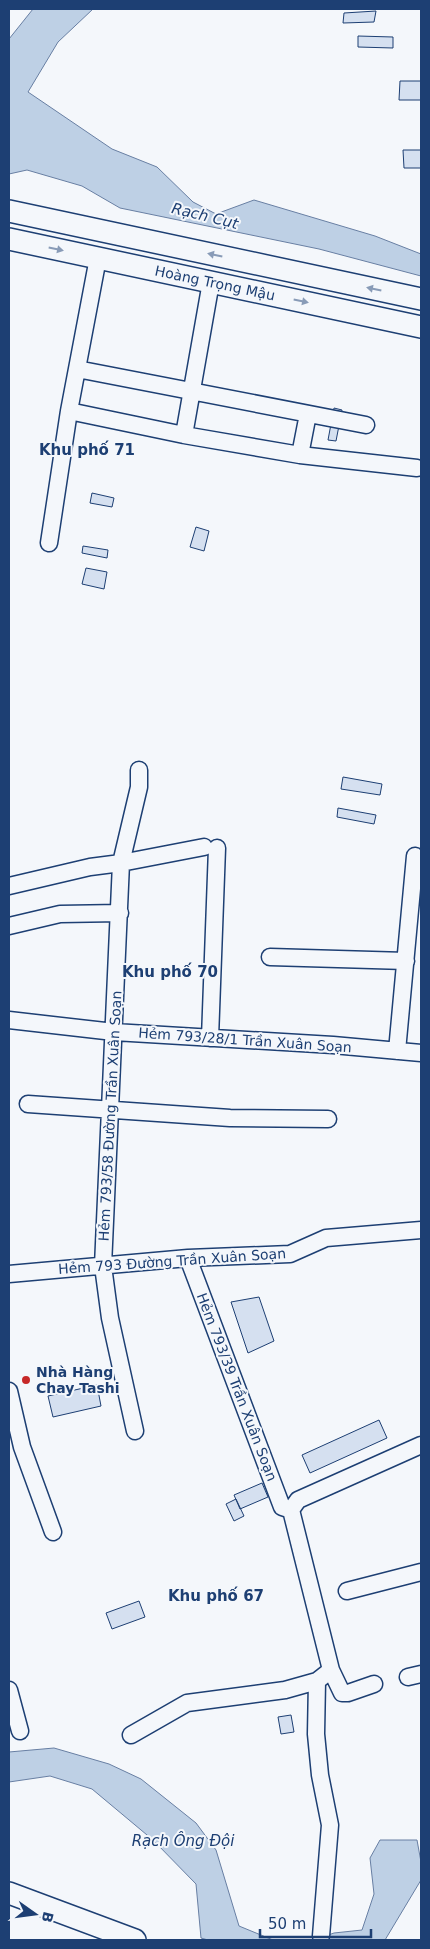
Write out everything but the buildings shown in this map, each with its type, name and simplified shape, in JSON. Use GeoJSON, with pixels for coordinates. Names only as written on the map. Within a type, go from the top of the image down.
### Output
{"type":"FeatureCollection","features":[{"type":"Feature","properties":{"kind":"main road","name":"Hoàng Trọng Mậu"},"geometry":{"type":"LineString","coordinates":[[9,211],[421,299]]}},
{"type":"Feature","properties":{"kind":"main road"},"geometry":{"type":"LineString","coordinates":[[98,258],[103,231]]}},
{"type":"Feature","properties":{"kind":"main road","name":"Hoàng Trọng Mậu"},"geometry":{"type":"LineString","coordinates":[[9,239],[421,327]]}},
{"type":"Feature","properties":{"kind":"main road"},"geometry":{"type":"LineString","coordinates":[[329,307],[336,281]]}},
{"type":"Feature","properties":{"kind":"main road"},"geometry":{"type":"LineString","coordinates":[[9,1893],[135,1940]]}},
{"type":"Feature","properties":{"kind":"main road"},"geometry":{"type":"LineString","coordinates":[[9,1908],[92,1940]]}},
{"type":"Feature","properties":{"kind":"street"},"geometry":{"type":"LineString","coordinates":[[49,543],[69,411],[98,258]]}},
{"type":"Feature","properties":{"kind":"street"},"geometry":{"type":"LineString","coordinates":[[184,435],[211,282]]}},
{"type":"Feature","properties":{"kind":"street"},"geometry":{"type":"LineString","coordinates":[[77,369],[191,393],[366,425]]}},
{"type":"Feature","properties":{"kind":"street"},"geometry":{"type":"LineString","coordinates":[[69,411],[184,435],[300,455],[417,468]]}},
{"type":"Feature","properties":{"kind":"street"},"geometry":{"type":"LineString","coordinates":[[300,455],[308,414]]}},
{"type":"Feature","properties":{"kind":"street","name":"Hẻm 793/58 Đường Trần Xuân Soạn"},"geometry":{"type":"LineString","coordinates":[[135,1431],[110,1318],[103,1266],[121,863],[135,804],[139,770]]}},
{"type":"Feature","properties":{"kind":"street"},"geometry":{"type":"LineString","coordinates":[[9,886],[90,867],[211,848],[210,1038]]}},
{"type":"Feature","properties":{"kind":"street"},"geometry":{"type":"LineString","coordinates":[[397,1051],[415,856]]}},
{"type":"Feature","properties":{"kind":"street"},"geometry":{"type":"LineString","coordinates":[[9,926],[60,914],[120,913]]}},
{"type":"Feature","properties":{"kind":"street"},"geometry":{"type":"LineString","coordinates":[[270,957],[406,962]]}},
{"type":"Feature","properties":{"kind":"street","name":"Hẻm 793/28/1 Trần Xuân Soạn"},"geometry":{"type":"LineString","coordinates":[[9,1020],[114,1032],[421,1053]]}},
{"type":"Feature","properties":{"kind":"street"},"geometry":{"type":"LineString","coordinates":[[28,1104],[230,1118],[328,1119]]}},
{"type":"Feature","properties":{"kind":"street","name":"Hẻm 793 Đường Trần Xuân Soạn"},"geometry":{"type":"LineString","coordinates":[[9,1274],[188,1258],[290,1254],[326,1238],[421,1230]]}},
{"type":"Feature","properties":{"kind":"street","name":"Hẻm 793/39 Trần Xuân Soạn"},"geometry":{"type":"LineString","coordinates":[[188,1258],[282,1507],[291,1510]]}},
{"type":"Feature","properties":{"kind":"street"},"geometry":{"type":"LineString","coordinates":[[9,1391],[22,1447],[53,1532]]}},
{"type":"Feature","properties":{"kind":"street"},"geometry":{"type":"LineString","coordinates":[[374,1684],[348,1693],[342,1693],[331,1670],[291,1510],[298,1500],[421,1444]]}},
{"type":"Feature","properties":{"kind":"street"},"geometry":{"type":"LineString","coordinates":[[347,1591],[421,1572]]}},
{"type":"Feature","properties":{"kind":"street"},"geometry":{"type":"LineString","coordinates":[[132,1735],[187,1703],[285,1690],[318,1681],[331,1670]]}},
{"type":"Feature","properties":{"kind":"street"},"geometry":{"type":"LineString","coordinates":[[318,1681],[316,1734],[320,1775],[330,1824],[321,1936]]}},
{"type":"Feature","properties":{"kind":"street"},"geometry":{"type":"LineString","coordinates":[[9,1690],[20,1731]]}},
{"type":"Feature","properties":{"kind":"water","name":"Rạch Cụt"},"geometry":{"type":"Polygon","coordinates":[[[33,9],[93,9],[58,42],[28,92],[112,149],[157,167],[193,202],[216,214],[254,200],[375,236],[421,254],[421,276],[319,249],[120,208],[82,186],[27,170],[9,174],[9,39],[33,9]]]}},
{"type":"Feature","properties":{"kind":"water","name":"Rạch Ông Đội"},"geometry":{"type":"Polygon","coordinates":[[[54,1748],[109,1764],[141,1779],[196,1823],[216,1850],[239,1926],[273,1940],[208,1940],[201,1938],[196,1884],[153,1840],[92,1789],[50,1776],[9,1782],[9,1752],[54,1748]]]}},
{"type":"Feature","properties":{"kind":"water"},"geometry":{"type":"Polygon","coordinates":[[[380,1840],[417,1840],[421,1862],[421,1880],[385,1940],[314,1940],[334,1933],[362,1930],[374,1894],[370,1858],[380,1840]]]}},
{"type":"Feature","properties":{"kind":"place","name":"Nhà Hàng Chay Tashi"},"geometry":{"type":"Point","coordinates":[26,1380]}},
{"type":"Feature","properties":{"kind":"district","name":"Khu phố 71"},"geometry":{"type":"Point","coordinates":[87,450]}},
{"type":"Feature","properties":{"kind":"district","name":"Khu phố 70"},"geometry":{"type":"Point","coordinates":[170,972]}},
{"type":"Feature","properties":{"kind":"district","name":"Khu phố 67"},"geometry":{"type":"Point","coordinates":[216,1596]}}]}
